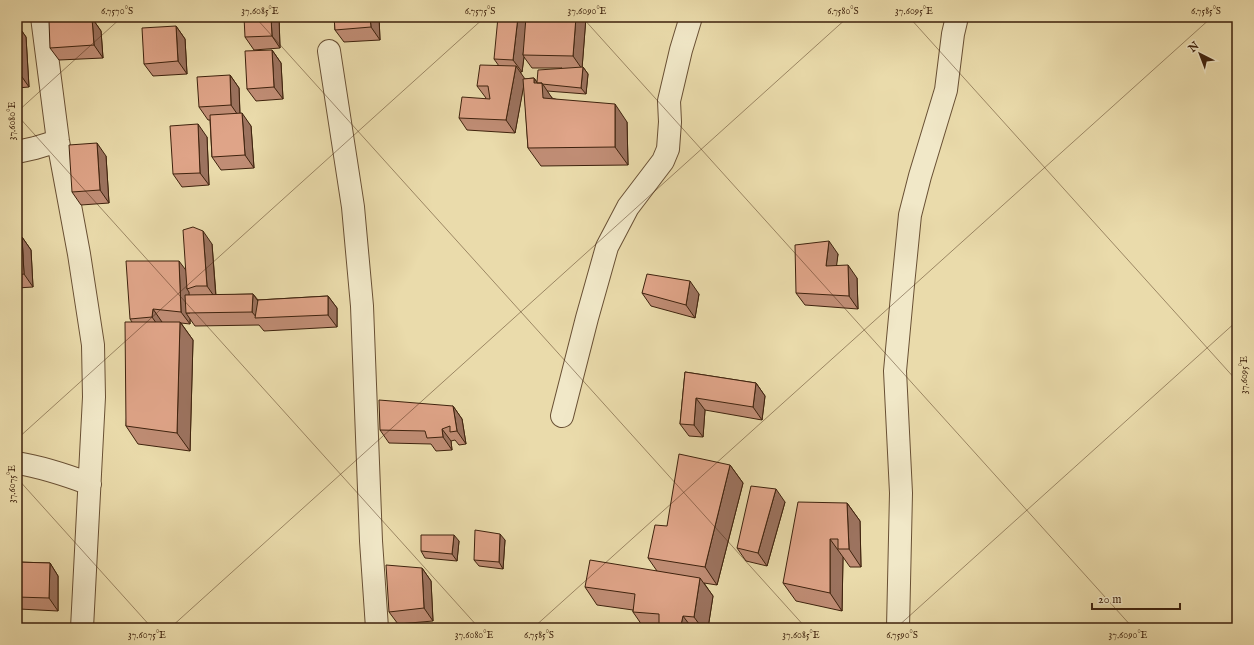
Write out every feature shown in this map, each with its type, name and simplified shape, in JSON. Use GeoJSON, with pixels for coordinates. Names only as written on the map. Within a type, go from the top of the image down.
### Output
{"type":"FeatureCollection","features":[{"type":"Feature","properties":{"kind":"street"},"geometry":{"type":"LineString","coordinates":[[42,17],[58,141],[79,254],[93,345],[94,397],[82,628]]}},
{"type":"Feature","properties":{"kind":"street"},"geometry":{"type":"LineString","coordinates":[[562,416],[607,247],[628,207],[663,161],[668,148],[669,102],[681,50],[691,17]]}},
{"type":"Feature","properties":{"kind":"street"},"geometry":{"type":"LineString","coordinates":[[898,628],[901,493],[895,371],[903,285],[910,215],[946,90],[953,34],[957,17]]}},
{"type":"Feature","properties":{"kind":"street"},"geometry":{"type":"LineString","coordinates":[[329,51],[353,207],[362,306],[371,541],[377,628]]}},
{"type":"Feature","properties":{"kind":"street"},"geometry":{"type":"LineString","coordinates":[[17,152],[58,141]]}},
{"type":"Feature","properties":{"kind":"street"},"geometry":{"type":"LineString","coordinates":[[17,463],[63,474],[90,484]]}},
{"type":"Feature","properties":{"kind":"building"},"geometry":{"type":"Polygon","coordinates":[[[244,17],[271,17],[272,36],[245,37],[244,17]]]}},
{"type":"Feature","properties":{"kind":"building"},"geometry":{"type":"Polygon","coordinates":[[[334,17],[370,17],[371,27],[335,30],[334,17]]]}},
{"type":"Feature","properties":{"kind":"building"},"geometry":{"type":"Polygon","coordinates":[[[498,17],[518,17],[513,60],[494,59],[498,17]]]}},
{"type":"Feature","properties":{"kind":"building"},"geometry":{"type":"Polygon","coordinates":[[[526,17],[576,17],[573,56],[523,55],[526,17]]]}},
{"type":"Feature","properties":{"kind":"building"},"geometry":{"type":"Polygon","coordinates":[[[92,18],[94,45],[50,48],[49,21],[92,18]]]}},
{"type":"Feature","properties":{"kind":"building"},"geometry":{"type":"Polygon","coordinates":[[[17,24],[20,74],[17,74],[17,24]]]}},
{"type":"Feature","properties":{"kind":"building"},"geometry":{"type":"Polygon","coordinates":[[[176,26],[178,61],[144,64],[142,28],[176,26]]]}},
{"type":"Feature","properties":{"kind":"building"},"geometry":{"type":"Polygon","coordinates":[[[272,50],[274,87],[247,89],[245,51],[272,50]]]}},
{"type":"Feature","properties":{"kind":"building"},"geometry":{"type":"Polygon","coordinates":[[[480,65],[516,66],[506,120],[459,118],[462,97],[490,99],[488,86],[477,86],[480,65]]]}},
{"type":"Feature","properties":{"kind":"building"},"geometry":{"type":"Polygon","coordinates":[[[583,67],[581,88],[537,83],[538,70],[583,67]]]}},
{"type":"Feature","properties":{"kind":"building"},"geometry":{"type":"Polygon","coordinates":[[[230,75],[231,105],[199,107],[197,77],[230,75]]]}},
{"type":"Feature","properties":{"kind":"building"},"geometry":{"type":"Polygon","coordinates":[[[534,78],[534,83],[542,83],[543,98],[615,104],[615,147],[528,148],[523,79],[534,78]]]}},
{"type":"Feature","properties":{"kind":"building"},"geometry":{"type":"Polygon","coordinates":[[[242,113],[245,155],[212,157],[210,115],[242,113]]]}},
{"type":"Feature","properties":{"kind":"building"},"geometry":{"type":"Polygon","coordinates":[[[198,124],[200,173],[173,174],[170,126],[198,124]]]}},
{"type":"Feature","properties":{"kind":"building"},"geometry":{"type":"Polygon","coordinates":[[[97,143],[100,190],[72,192],[69,145],[97,143]]]}},
{"type":"Feature","properties":{"kind":"building"},"geometry":{"type":"Polygon","coordinates":[[[193,227],[203,231],[207,286],[196,286],[187,289],[183,230],[193,227]]]}},
{"type":"Feature","properties":{"kind":"building"},"geometry":{"type":"Polygon","coordinates":[[[17,237],[22,237],[24,274],[17,275],[17,237]]]}},
{"type":"Feature","properties":{"kind":"building"},"geometry":{"type":"Polygon","coordinates":[[[829,241],[826,266],[848,265],[849,296],[796,293],[795,245],[829,241]]]}},
{"type":"Feature","properties":{"kind":"building"},"geometry":{"type":"Polygon","coordinates":[[[126,261],[179,261],[181,312],[153,309],[152,317],[130,319],[126,261]]]}},
{"type":"Feature","properties":{"kind":"building"},"geometry":{"type":"Polygon","coordinates":[[[647,274],[690,281],[686,305],[642,293],[647,274]]]}},
{"type":"Feature","properties":{"kind":"building"},"geometry":{"type":"Polygon","coordinates":[[[253,294],[252,312],[186,313],[185,295],[253,294]]]}},
{"type":"Feature","properties":{"kind":"building"},"geometry":{"type":"Polygon","coordinates":[[[328,296],[328,315],[255,318],[258,300],[328,296]]]}},
{"type":"Feature","properties":{"kind":"building"},"geometry":{"type":"Polygon","coordinates":[[[125,322],[180,322],[177,433],[126,426],[125,322]]]}},
{"type":"Feature","properties":{"kind":"building"},"geometry":{"type":"Polygon","coordinates":[[[685,372],[756,383],[753,407],[696,398],[694,425],[680,424],[685,372]]]}},
{"type":"Feature","properties":{"kind":"building"},"geometry":{"type":"Polygon","coordinates":[[[379,400],[453,406],[457,431],[450,432],[450,426],[442,429],[443,437],[427,438],[425,431],[380,430],[379,400]]]}},
{"type":"Feature","properties":{"kind":"building"},"geometry":{"type":"Polygon","coordinates":[[[679,454],[730,465],[705,567],[648,558],[655,525],[667,526],[679,454]]]}},
{"type":"Feature","properties":{"kind":"building"},"geometry":{"type":"Polygon","coordinates":[[[751,486],[776,489],[758,553],[737,548],[751,486]]]}},
{"type":"Feature","properties":{"kind":"building"},"geometry":{"type":"Polygon","coordinates":[[[798,502],[847,503],[849,549],[838,549],[838,539],[830,539],[830,593],[783,583],[798,502]]]}},
{"type":"Feature","properties":{"kind":"building"},"geometry":{"type":"Polygon","coordinates":[[[475,530],[500,534],[499,562],[474,560],[475,530]]]}},
{"type":"Feature","properties":{"kind":"building"},"geometry":{"type":"Polygon","coordinates":[[[421,535],[454,535],[452,554],[421,551],[421,535]]]}},
{"type":"Feature","properties":{"kind":"building"},"geometry":{"type":"Polygon","coordinates":[[[590,560],[700,578],[694,617],[683,616],[681,625],[659,626],[659,614],[633,612],[635,594],[585,587],[590,560]]]}},
{"type":"Feature","properties":{"kind":"building"},"geometry":{"type":"Polygon","coordinates":[[[17,562],[50,563],[49,598],[17,597],[17,562]]]}},
{"type":"Feature","properties":{"kind":"building"},"geometry":{"type":"Polygon","coordinates":[[[386,565],[422,568],[424,608],[389,612],[386,565]]]}}]}
